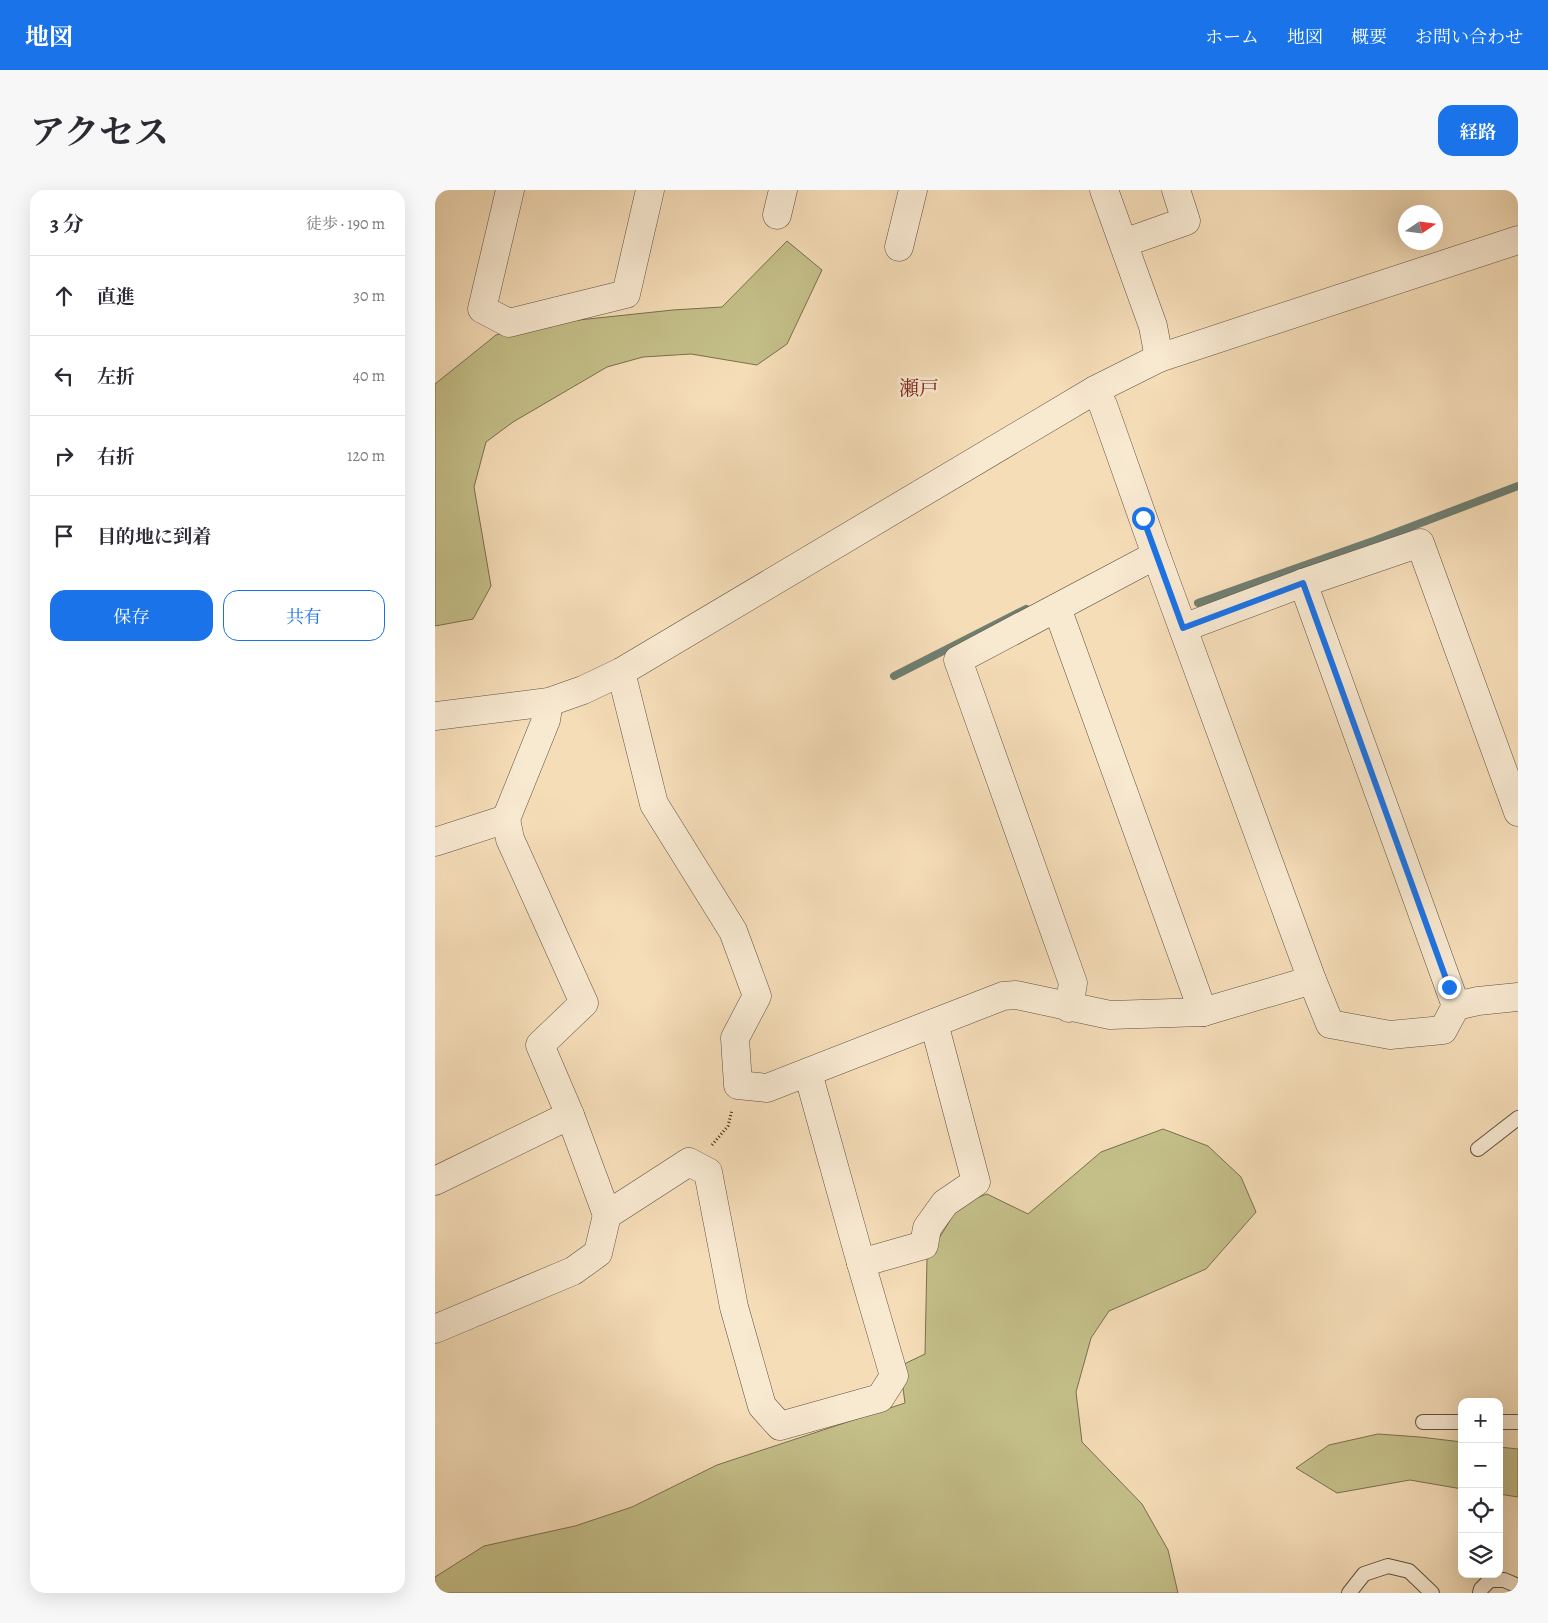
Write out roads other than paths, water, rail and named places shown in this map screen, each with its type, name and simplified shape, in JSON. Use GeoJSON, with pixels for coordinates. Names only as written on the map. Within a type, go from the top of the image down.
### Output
{"type":"FeatureCollection","features":[{"type":"Feature","properties":{"kind":"street"},"geometry":{"type":"LineString","coordinates":[[510,190],[483,309],[509,323],[626,294],[651,190]]}},
{"type":"Feature","properties":{"kind":"street"},"geometry":{"type":"LineString","coordinates":[[899,247],[913,190]]}},
{"type":"Feature","properties":{"kind":"street"},"geometry":{"type":"LineString","coordinates":[[1104,190],[1153,326],[1159,358]]}},
{"type":"Feature","properties":{"kind":"street"},"geometry":{"type":"LineString","coordinates":[[1123,243],[1186,222],[1175,190]]}},
{"type":"Feature","properties":{"kind":"street"},"geometry":{"type":"LineString","coordinates":[[435,716],[549,702],[583,690],[621,672],[1095,390],[1159,358],[1518,240]]}},
{"type":"Feature","properties":{"kind":"street"},"geometry":{"type":"LineString","coordinates":[[1095,390],[1103,405],[1156,555],[1312,980],[1330,1024],[1391,1035],[1443,1030],[1456,1006],[1303,583]]}},
{"type":"Feature","properties":{"kind":"street"},"geometry":{"type":"LineString","coordinates":[[1183,628],[1303,583],[1420,543],[1518,812]]}},
{"type":"Feature","properties":{"kind":"street"},"geometry":{"type":"LineString","coordinates":[[1069,1008],[1073,983],[958,660],[1156,555]]}},
{"type":"Feature","properties":{"kind":"street"},"geometry":{"type":"LineString","coordinates":[[1057,608],[1203,1012]]}},
{"type":"Feature","properties":{"kind":"street"},"geometry":{"type":"LineString","coordinates":[[621,672],[654,804],[733,931],[757,996],[735,1038],[738,1085],[767,1088],[1003,996],[1017,995],[1110,1016],[1203,1012],[1312,980]]}},
{"type":"Feature","properties":{"kind":"street"},"geometry":{"type":"LineString","coordinates":[[435,1329],[573,1271],[598,1253],[607,1215],[570,1115],[540,1045],[584,1003],[510,839],[506,819],[547,720],[549,702]]}},
{"type":"Feature","properties":{"kind":"street"},"geometry":{"type":"LineString","coordinates":[[435,842],[506,819]]}},
{"type":"Feature","properties":{"kind":"street"},"geometry":{"type":"LineString","coordinates":[[1456,1006],[1478,1001],[1518,997]]}},
{"type":"Feature","properties":{"kind":"street"},"geometry":{"type":"LineString","coordinates":[[861,1263],[924,1245],[927,1228],[945,1203],[976,1182],[934,1023]]}},
{"type":"Feature","properties":{"kind":"street"},"geometry":{"type":"LineString","coordinates":[[607,1215],[689,1162],[708,1172],[735,1307],[762,1406],[780,1426],[880,1398],[895,1376],[807,1073]]}},
{"type":"Feature","properties":{"kind":"street"},"geometry":{"type":"LineString","coordinates":[[435,1181],[570,1115]]}},
{"type":"Feature","properties":{"kind":"lane"},"geometry":{"type":"LineString","coordinates":[[1478,1150],[1518,1118]]}},
{"type":"Feature","properties":{"kind":"lane"},"geometry":{"type":"LineString","coordinates":[[1423,1422],[1458,1422]]}},
{"type":"Feature","properties":{"kind":"lane"},"geometry":{"type":"LineString","coordinates":[[1503,1422],[1518,1422]]}},
{"type":"Feature","properties":{"kind":"lane"},"geometry":{"type":"LineString","coordinates":[[1349,1593],[1364,1574],[1388,1566],[1409,1571],[1432,1593]]}},
{"type":"Feature","properties":{"kind":"lane"},"geometry":{"type":"LineString","coordinates":[[1480,1593],[1481,1589],[1490,1580],[1503,1580],[1518,1586]]}},
{"type":"Feature","properties":{"kind":"waterway"},"geometry":{"type":"LineString","coordinates":[[1198,603],[1376,540],[1518,486]]}},
{"type":"Feature","properties":{"kind":"waterway"},"geometry":{"type":"LineString","coordinates":[[894,676],[1026,609]]}},
{"type":"Feature","properties":{"kind":"district","name":"瀬戸"},"geometry":{"type":"Point","coordinates":[919,388]}}]}
